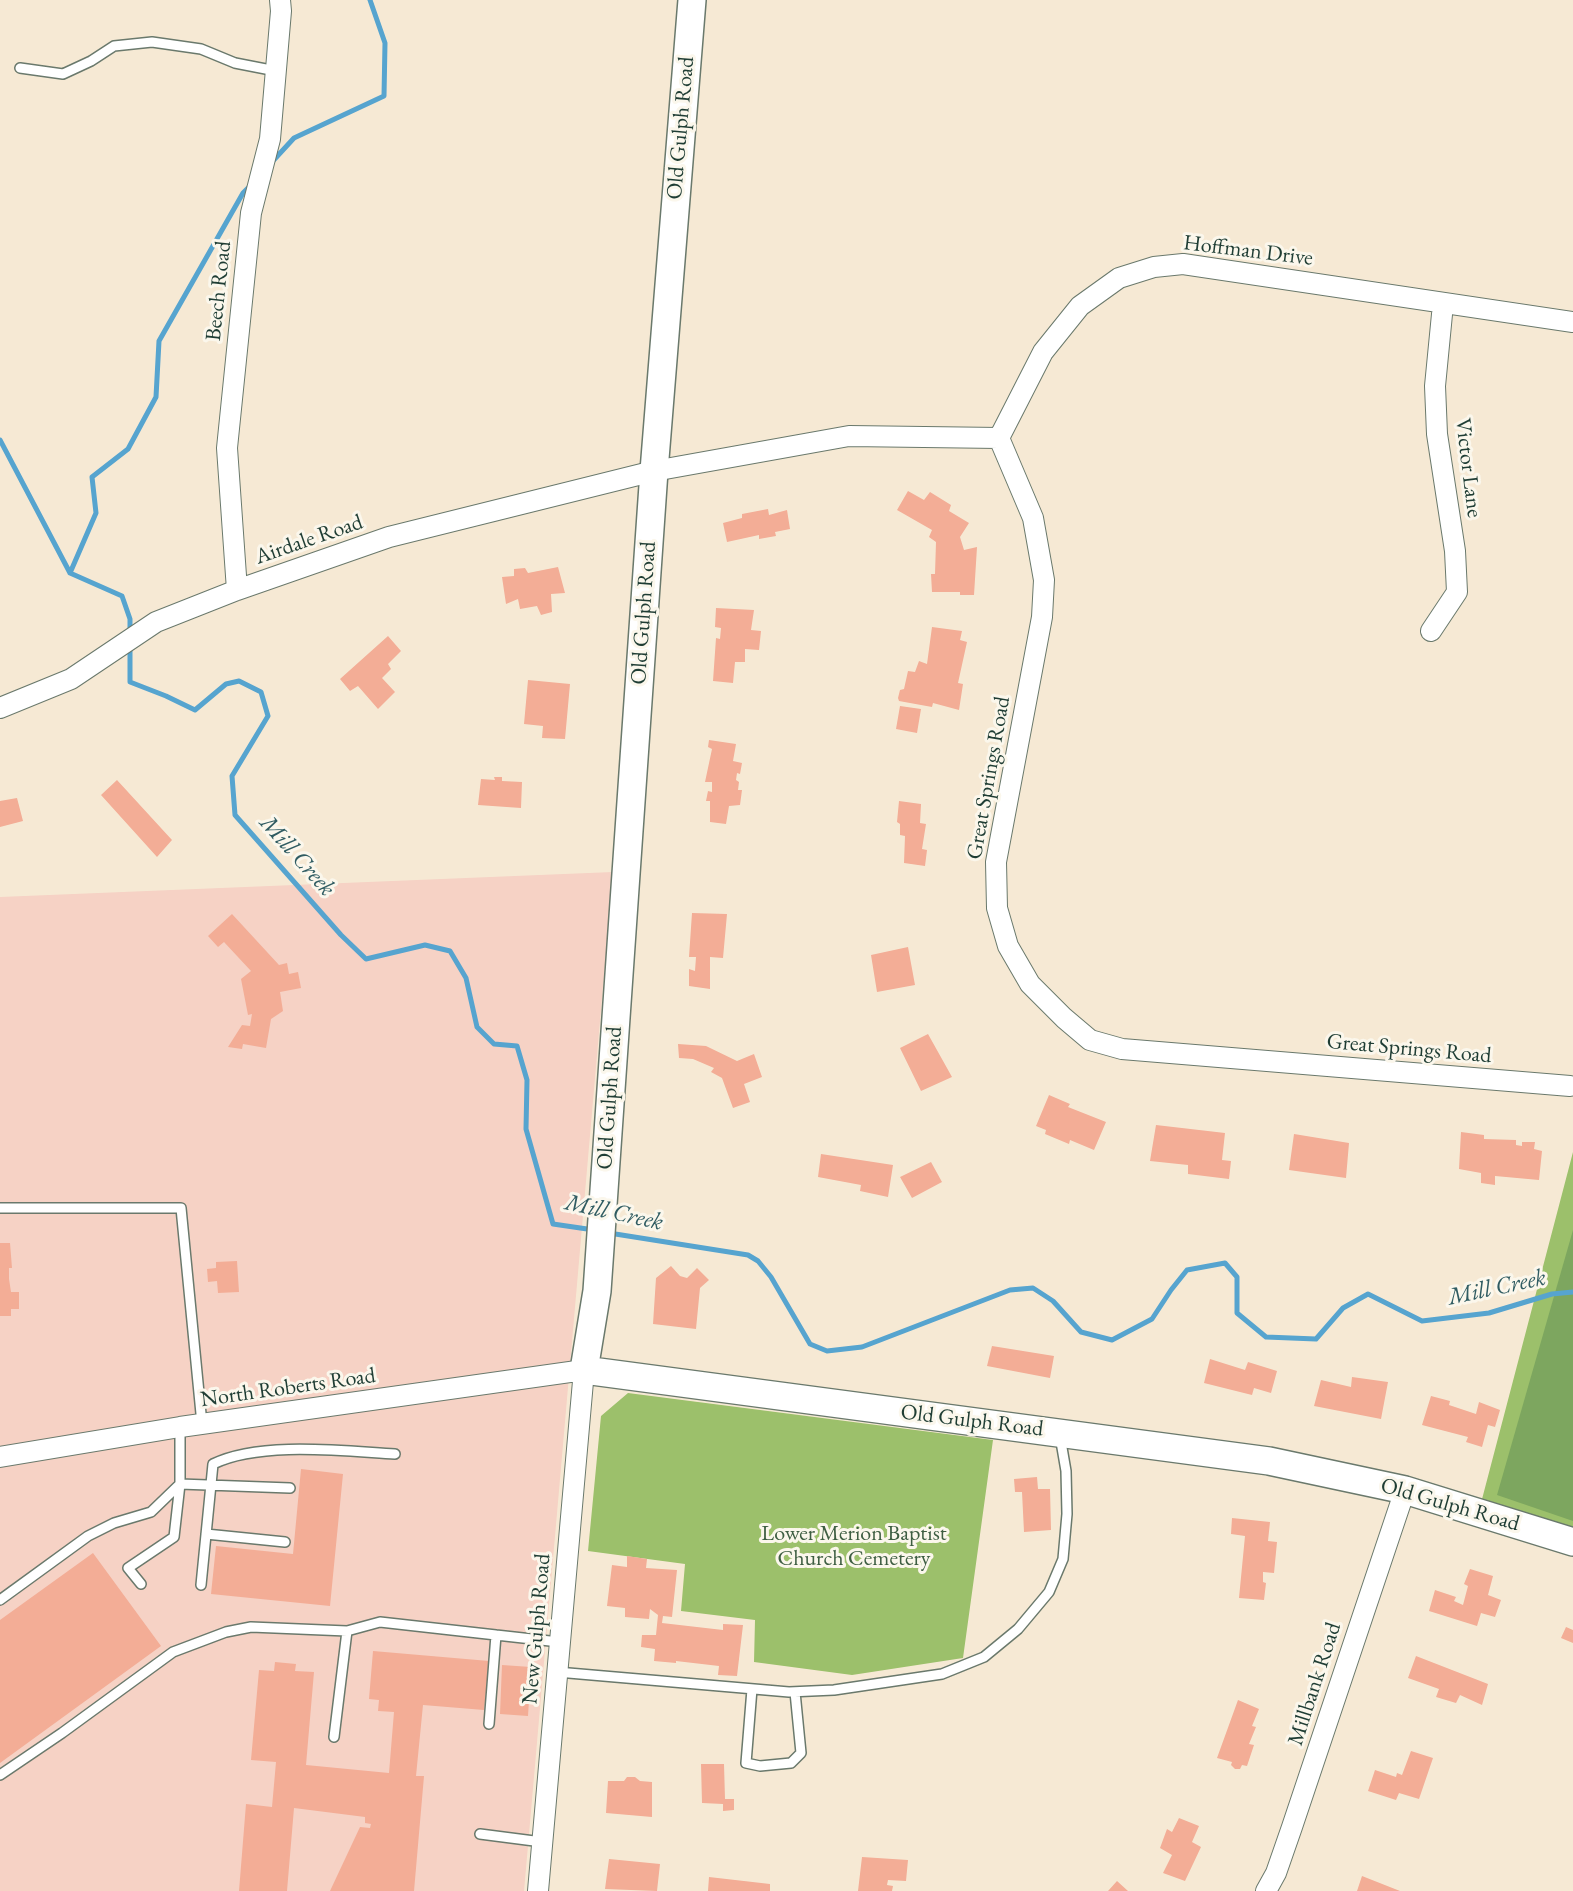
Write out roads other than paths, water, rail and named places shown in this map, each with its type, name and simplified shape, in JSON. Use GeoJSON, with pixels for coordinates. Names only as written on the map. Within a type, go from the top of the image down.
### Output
{"type":"FeatureCollection","features":[{"type":"Feature","properties":{"kind":"street","name":"Beech Road"},"geometry":{"type":"LineString","coordinates":[[237,590],[227,448],[251,213],[270,140],[280,0]]}},
{"type":"Feature","properties":{"kind":"street","name":"Old Gulph Road"},"geometry":{"type":"LineString","coordinates":[[692,0],[654,471],[597,1291],[584,1370],[1269,1461],[1405,1490],[1573,1542]]}},
{"type":"Feature","properties":{"kind":"street","name":"Hoffman Drive"},"geometry":{"type":"LineString","coordinates":[[999,438],[1043,352],[1080,306],[1119,278],[1154,267],[1183,264],[1573,322]]}},
{"type":"Feature","properties":{"kind":"street","name":"Victor Lane"},"geometry":{"type":"LineString","coordinates":[[1431,631],[1457,592],[1455,551],[1437,434],[1435,386],[1443,304]]}},
{"type":"Feature","properties":{"kind":"street"},"geometry":{"type":"LineString","coordinates":[[654,471],[849,436],[999,438]]}},
{"type":"Feature","properties":{"kind":"street","name":"Great Springs Road"},"geometry":{"type":"LineString","coordinates":[[999,438],[1033,518],[1044,580],[1042,617],[996,862],[997,909],[1008,946],[1030,984],[1090,1040],[1122,1049],[1570,1086]]}},
{"type":"Feature","properties":{"kind":"street","name":"Airdale Road"},"geometry":{"type":"LineString","coordinates":[[0,708],[71,679],[156,622],[237,590],[389,537],[654,471]]}},
{"type":"Feature","properties":{"kind":"street","name":"North Roberts Road"},"geometry":{"type":"LineString","coordinates":[[0,1457],[180,1427],[584,1370]]}},
{"type":"Feature","properties":{"kind":"street","name":"New Gulph Road"},"geometry":{"type":"LineString","coordinates":[[538,1891],[584,1370]]}},
{"type":"Feature","properties":{"kind":"street","name":"Millbank Road"},"geometry":{"type":"LineString","coordinates":[[1266,1891],[1276,1873],[1292,1827],[1405,1490]]}},
{"type":"Feature","properties":{"kind":"lane"},"geometry":{"type":"LineString","coordinates":[[20,68],[63,74],[91,61],[114,46],[152,42],[201,49],[235,63],[276,71]]}},
{"type":"Feature","properties":{"kind":"lane"},"geometry":{"type":"LineString","coordinates":[[0,1208],[181,1208],[202,1424]]}},
{"type":"Feature","properties":{"kind":"lane"},"geometry":{"type":"LineString","coordinates":[[141,1584],[128,1568],[174,1537],[180,1484],[180,1427]]}},
{"type":"Feature","properties":{"kind":"lane"},"geometry":{"type":"LineString","coordinates":[[557,1672],[795,1692],[834,1690],[942,1674],[984,1657],[1018,1629],[1049,1592],[1063,1559],[1067,1514],[1066,1471],[1059,1432]]}},
{"type":"Feature","properties":{"kind":"lane"},"geometry":{"type":"LineString","coordinates":[[201,1586],[213,1464],[225,1458],[306,1449],[395,1454]]}},
{"type":"Feature","properties":{"kind":"lane"},"geometry":{"type":"LineString","coordinates":[[0,1600],[88,1536],[114,1523],[151,1512],[180,1484],[290,1488]]}},
{"type":"Feature","properties":{"kind":"lane"},"geometry":{"type":"LineString","coordinates":[[206,1534],[285,1542]]}},
{"type":"Feature","properties":{"kind":"lane"},"geometry":{"type":"LineString","coordinates":[[0,1775],[173,1652],[226,1632],[251,1627],[347,1631],[380,1622],[559,1642]]}},
{"type":"Feature","properties":{"kind":"lane"},"geometry":{"type":"LineString","coordinates":[[334,1737],[347,1631]]}},
{"type":"Feature","properties":{"kind":"lane"},"geometry":{"type":"LineString","coordinates":[[489,1724],[496,1635]]}},
{"type":"Feature","properties":{"kind":"lane"},"geometry":{"type":"LineString","coordinates":[[752,1689],[746,1763],[760,1766],[791,1763],[801,1753],[795,1692]]}},
{"type":"Feature","properties":{"kind":"lane"},"geometry":{"type":"LineString","coordinates":[[480,1834],[542,1842]]}},
{"type":"Feature","properties":{"kind":"waterway"},"geometry":{"type":"LineString","coordinates":[[271,163],[294,138],[384,96],[385,43],[370,0]]}},
{"type":"Feature","properties":{"kind":"waterway"},"geometry":{"type":"LineString","coordinates":[[70,573],[96,513],[92,477],[128,449],[156,397],[159,341],[243,193],[250,186]]}},
{"type":"Feature","properties":{"kind":"waterway","name":"Mill Creek"},"geometry":{"type":"LineString","coordinates":[[0,440],[70,573],[122,596],[130,619],[130,633]]}},
{"type":"Feature","properties":{"kind":"waterway","name":"Mill Creek"},"geometry":{"type":"LineString","coordinates":[[130,645],[130,682],[195,710],[226,684],[239,681],[261,692],[268,716],[232,776],[235,815],[341,935],[366,959],[425,945],[450,951],[466,978],[477,1027],[494,1044],[517,1046],[527,1080],[526,1129],[553,1224],[594,1230]]}},
{"type":"Feature","properties":{"kind":"waterway","name":"Mill Creek"},"geometry":{"type":"LineString","coordinates":[[609,1233],[748,1255],[758,1261],[771,1277],[810,1344],[827,1351],[862,1347],[1010,1290],[1033,1288],[1053,1301],[1081,1332],[1112,1340],[1152,1319],[1187,1270],[1225,1263],[1237,1277],[1237,1313],[1266,1337],[1316,1339],[1343,1308],[1368,1294],[1422,1321],[1489,1313],[1552,1294],[1573,1292]]}},
{"type":"Feature","properties":{"kind":"park label","name":"Lower Merion Baptist Church Cemetery"},"geometry":{"type":"Point","coordinates":[854,1546]}}]}
